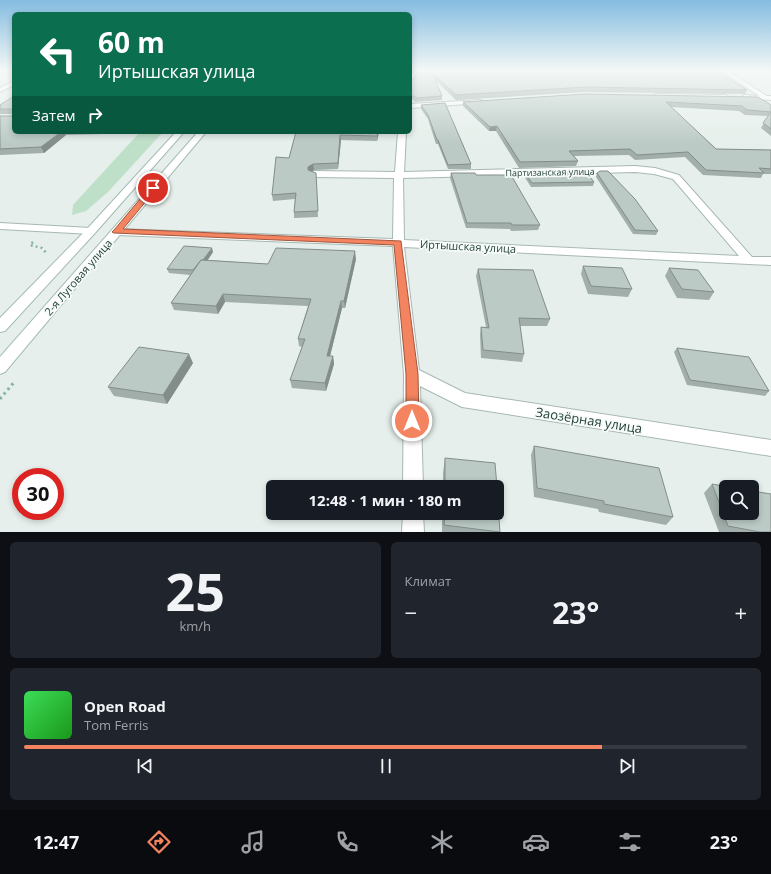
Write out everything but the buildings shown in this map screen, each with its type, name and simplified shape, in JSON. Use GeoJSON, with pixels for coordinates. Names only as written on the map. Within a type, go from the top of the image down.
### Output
{"type":"FeatureCollection","features":[{"type":"Feature","properties":{"kind":"street"},"geometry":{"type":"LineString","coordinates":[[646,96],[769,99]]}},
{"type":"Feature","properties":{"kind":"street"},"geometry":{"type":"LineString","coordinates":[[412,106],[489,101]]}},
{"type":"Feature","properties":{"kind":"street","name":"2-я Луговая улица"},"geometry":{"type":"LineString","coordinates":[[0,327],[91,231],[178,134]]}},
{"type":"Feature","properties":{"kind":"street","name":"2-я Луговая улица"},"geometry":{"type":"LineString","coordinates":[[0,368],[200,134]]}},
{"type":"Feature","properties":{"kind":"street"},"geometry":{"type":"LineString","coordinates":[[402,134],[399,175],[398,243],[412,374],[413,480]]}},
{"type":"Feature","properties":{"kind":"street","name":"Партизанская улица"},"geometry":{"type":"LineString","coordinates":[[314,174],[399,175],[636,170],[655,171],[676,177],[748,259]]}},
{"type":"Feature","properties":{"kind":"street","name":"Иртышская улица"},"geometry":{"type":"LineString","coordinates":[[0,226],[771,260]]}},
{"type":"Feature","properties":{"kind":"street","name":"Заозёрная улица"},"geometry":{"type":"LineString","coordinates":[[412,374],[462,400],[771,448]]}},
{"type":"Feature","properties":{"kind":"street"},"geometry":{"type":"LineString","coordinates":[[413,520],[413,532]]}},
{"type":"Feature","properties":{"kind":"path"},"geometry":{"type":"LineString","coordinates":[[46,228],[30,245],[42,248],[48,256],[46,259]]}},
{"type":"Feature","properties":{"kind":"path"},"geometry":{"type":"LineString","coordinates":[[0,399],[20,374]]}},
{"type":"Feature","properties":{"kind":"green space"},"geometry":{"type":"Polygon","coordinates":[[[138,134],[161,134],[108,192],[86,211],[72,215],[73,205],[138,134]]]}},
{"type":"Feature","properties":{"kind":"route"},"geometry":{"type":"LineString","coordinates":[[153,188],[117,232],[398,243],[412,374],[412,421]]}}]}
